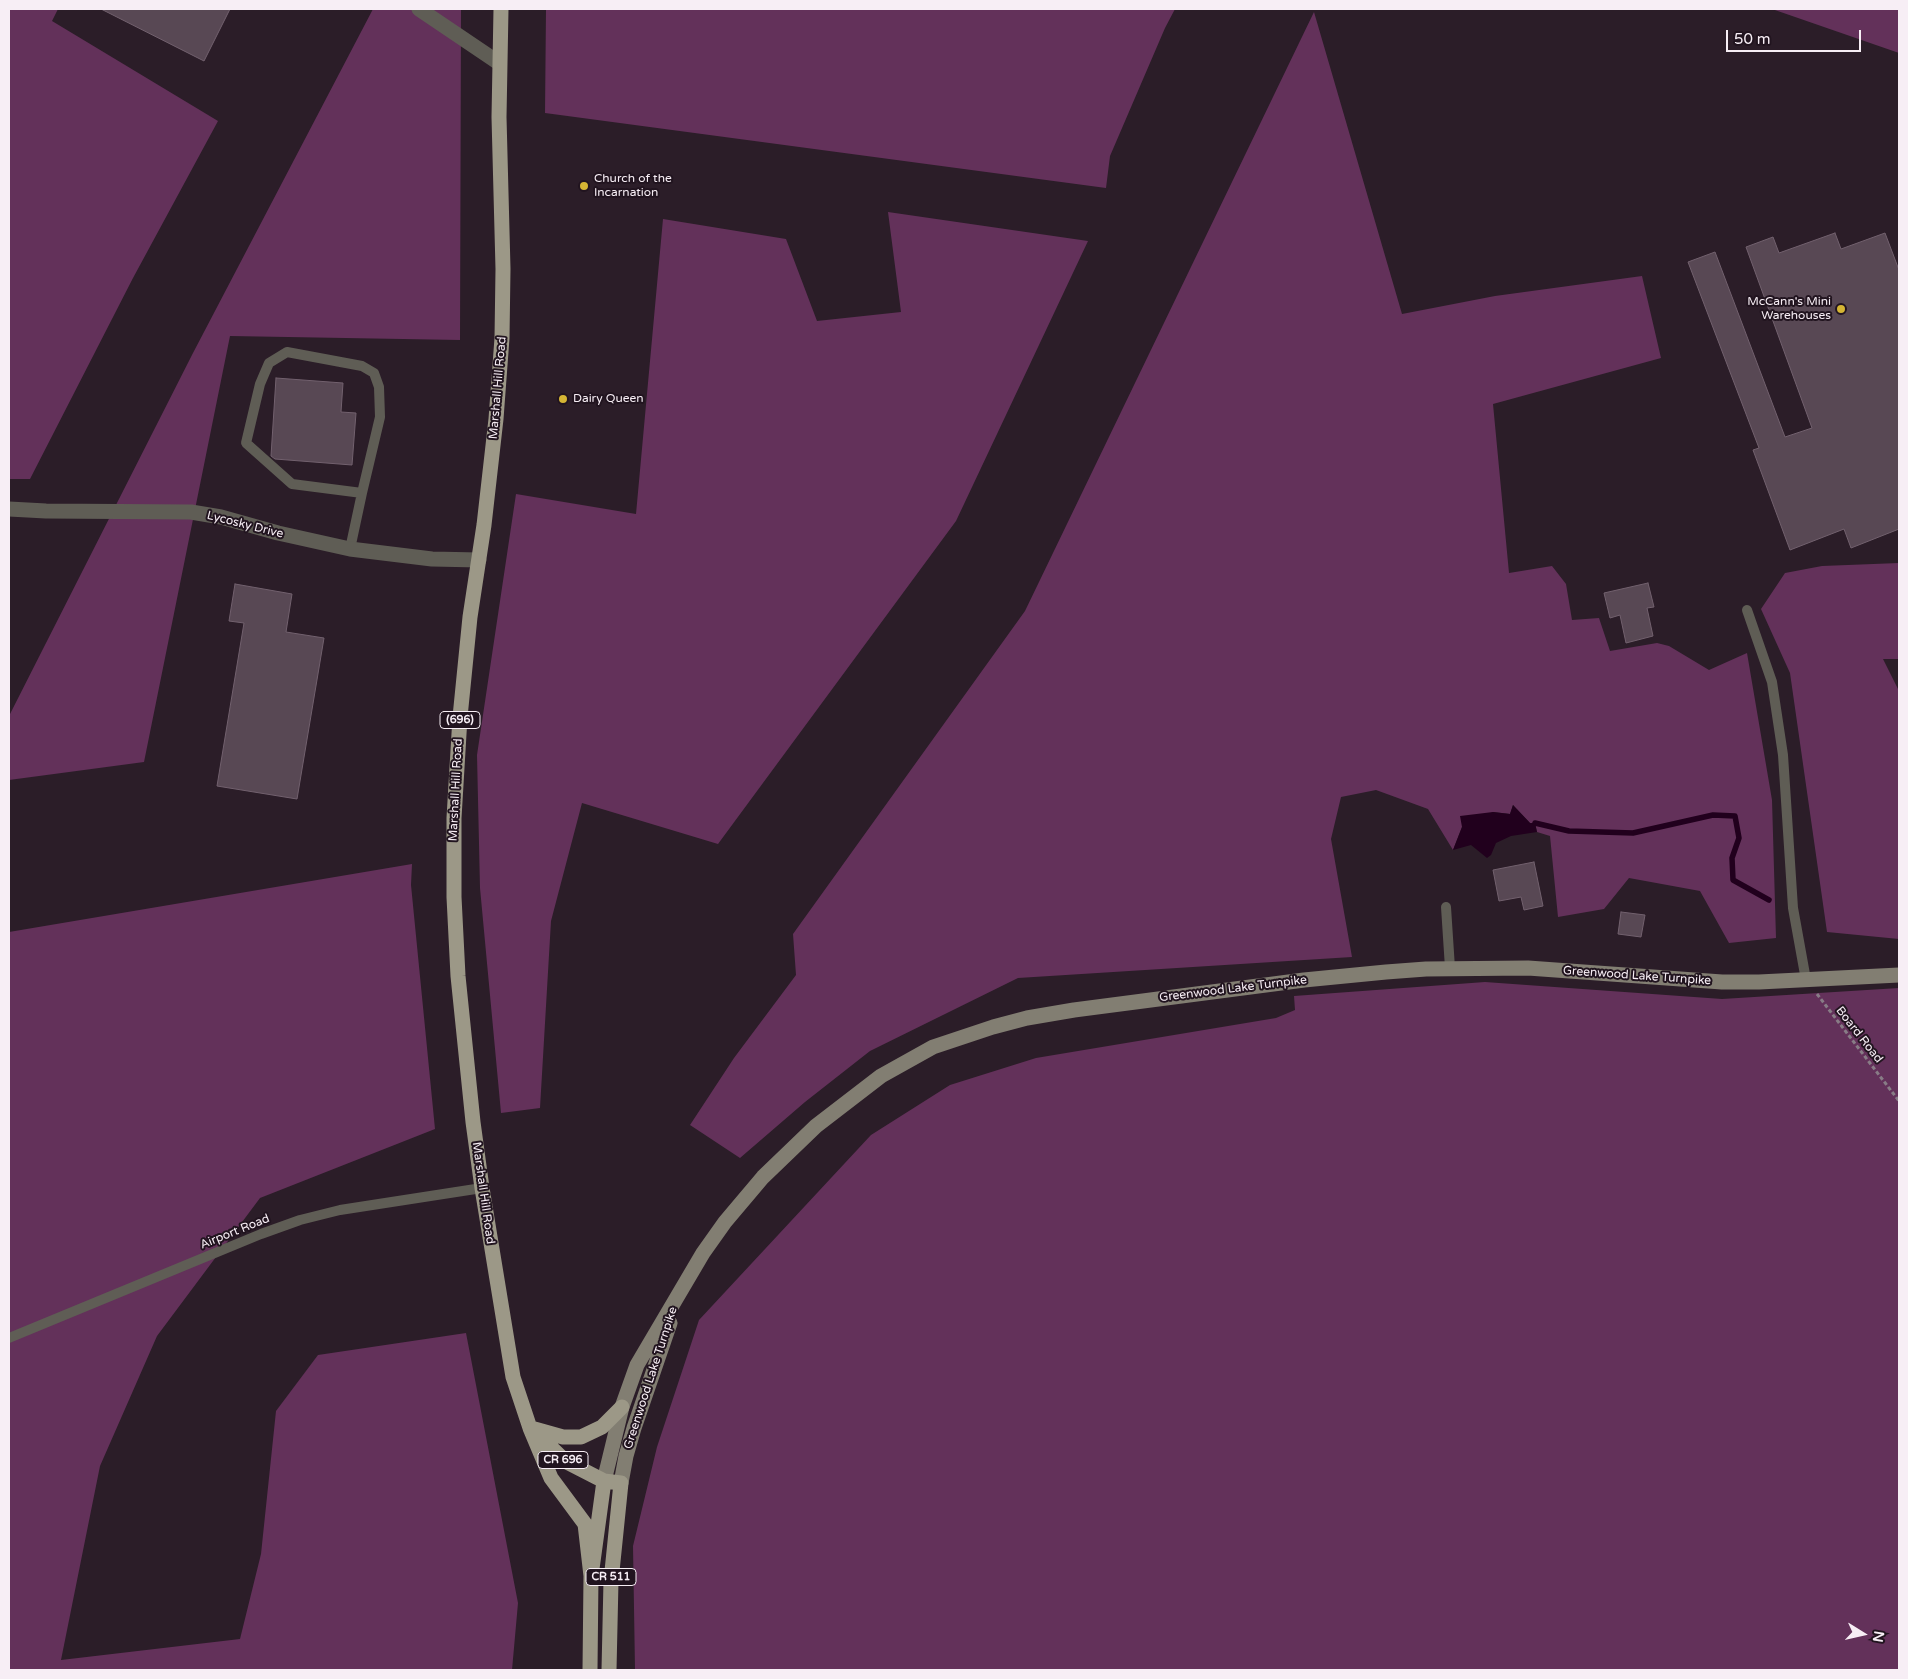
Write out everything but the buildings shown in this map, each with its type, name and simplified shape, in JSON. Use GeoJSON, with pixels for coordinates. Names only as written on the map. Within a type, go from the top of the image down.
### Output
{"type":"FeatureCollection","features":[{"type":"Feature","properties":{"kind":"main road","name":"Marshall Hill Road"},"geometry":{"type":"LineString","coordinates":[[501,9],[499,117],[504,269],[502,338],[496,419],[479,560],[470,617],[460,717],[454,818],[454,897],[458,976],[473,1122],[482,1188],[513,1376],[530,1428],[565,1461],[604,1481],[621,1484]]}},
{"type":"Feature","properties":{"kind":"main road","name":"Greenwood Lake Turnpike"},"geometry":{"type":"LineString","coordinates":[[590,1670],[591,1576],[604,1481],[622,1407],[637,1366],[703,1253],[725,1222],[763,1177],[816,1126],[846,1102],[881,1076],[933,1048],[992,1027],[1027,1018],[1074,1010],[1304,980],[1386,972],[1450,968],[1528,968],[1722,982],[1899,975]]}},
{"type":"Feature","properties":{"kind":"main road","name":"Greenwood Lake Turnpike"},"geometry":{"type":"LineString","coordinates":[[609,1670],[610,1581],[626,1456],[679,1296]]}},
{"type":"Feature","properties":{"kind":"main road"},"geometry":{"type":"LineString","coordinates":[[530,1428],[563,1437],[581,1437],[602,1427],[622,1407]]}},
{"type":"Feature","properties":{"kind":"main road"},"geometry":{"type":"LineString","coordinates":[[530,1428],[552,1478],[585,1524],[591,1576]]}},
{"type":"Feature","properties":{"kind":"street"},"geometry":{"type":"LineString","coordinates":[[419,9],[500,62]]}},
{"type":"Feature","properties":{"kind":"street","name":"Lycosky Drive"},"geometry":{"type":"LineString","coordinates":[[9,509],[190,512],[221,517],[278,534],[350,549],[432,559],[479,560]]}},
{"type":"Feature","properties":{"kind":"lane"},"geometry":{"type":"LineString","coordinates":[[350,549],[380,417],[379,387],[374,372],[362,366],[287,352],[269,364],[260,384],[246,443],[292,484],[362,493]]}},
{"type":"Feature","properties":{"kind":"lane"},"geometry":{"type":"LineString","coordinates":[[1747,610],[1772,682],[1783,755],[1793,908],[1806,980]]}},
{"type":"Feature","properties":{"kind":"lane"},"geometry":{"type":"LineString","coordinates":[[1446,907],[1450,968]]}},
{"type":"Feature","properties":{"kind":"lane","name":"Airport Road"},"geometry":{"type":"LineString","coordinates":[[9,1338],[252,1237],[300,1220],[340,1210],[482,1188]]}},
{"type":"Feature","properties":{"kind":"path","name":"Board Road"},"geometry":{"type":"LineString","coordinates":[[1806,980],[1899,1101]]}},
{"type":"Feature","properties":{"kind":"shaded area"},"geometry":{"type":"Polygon","coordinates":[[[9,9],[58,9],[52,21],[218,121],[133,278],[30,479],[9,479],[9,9]]]}},
{"type":"Feature","properties":{"kind":"shaded area"},"geometry":{"type":"Polygon","coordinates":[[[373,9],[461,9],[460,340],[230,336],[144,762],[9,780],[9,716],[193,353],[373,9]]]}},
{"type":"Feature","properties":{"kind":"shaded area"},"geometry":{"type":"Polygon","coordinates":[[[546,9],[1175,9],[1110,156],[1106,188],[545,113],[546,9]]]}},
{"type":"Feature","properties":{"kind":"shaded area"},"geometry":{"type":"Polygon","coordinates":[[[1772,9],[1899,9],[1899,53],[1772,9]]]}},
{"type":"Feature","properties":{"kind":"shaded area"},"geometry":{"type":"Polygon","coordinates":[[[1314,12],[1402,314],[1495,296],[1642,276],[1661,358],[1493,404],[1509,573],[1552,566],[1566,584],[1572,620],[1599,618],[1610,651],[1657,643],[1669,646],[1709,670],[1747,653],[1772,800],[1776,938],[1729,943],[1700,891],[1629,878],[1604,909],[1558,917],[1550,836],[1537,832],[1535,823],[1530,823],[1513,805],[1510,814],[1493,812],[1462,827],[1453,850],[1428,809],[1376,790],[1341,797],[1331,839],[1352,957],[1018,978],[870,1051],[805,1102],[740,1158],[690,1125],[734,1058],[796,975],[793,934],[1025,611],[1314,12]]]}},
{"type":"Feature","properties":{"kind":"shaded area"},"geometry":{"type":"Polygon","coordinates":[[[888,212],[1088,241],[956,521],[718,844],[582,803],[551,921],[540,1108],[501,1113],[480,888],[477,755],[516,494],[636,514],[663,219],[786,239],[817,321],[901,312],[888,212]]]}},
{"type":"Feature","properties":{"kind":"shaded area"},"geometry":{"type":"Polygon","coordinates":[[[1899,563],[1899,659],[1883,659],[1899,691],[1899,939],[1827,932],[1790,673],[1761,609],[1785,573],[1822,566],[1899,563]]]}},
{"type":"Feature","properties":{"kind":"shaded area"},"geometry":{"type":"Polygon","coordinates":[[[1513,805],[1530,823],[1535,823],[1537,832],[1511,836],[1496,843],[1491,855],[1487,858],[1471,845],[1453,850],[1462,827],[1460,816],[1493,812],[1510,814],[1513,805]]]}},
{"type":"Feature","properties":{"kind":"shaded area"},"geometry":{"type":"Polygon","coordinates":[[[412,864],[411,885],[435,1129],[260,1198],[157,1336],[100,1466],[61,1660],[240,1639],[261,1554],[276,1411],[318,1355],[466,1333],[518,1603],[512,1670],[9,1670],[9,932],[412,864]]]}},
{"type":"Feature","properties":{"kind":"shaded area"},"geometry":{"type":"Polygon","coordinates":[[[1485,982],[1722,999],[1899,988],[1899,1670],[635,1670],[633,1546],[657,1447],[699,1320],[871,1135],[950,1085],[1036,1058],[1276,1018],[1295,1010],[1294,996],[1485,982]]]}},
{"type":"Feature","properties":{"kind":"waterway"},"geometry":{"type":"LineString","coordinates":[[1535,823],[1569,831],[1633,833],[1713,815],[1735,816],[1739,838],[1732,858],[1733,880],[1769,900]]}},
{"type":"Feature","properties":{"kind":"place","name":"Church of the Incarnation"},"geometry":{"type":"Point","coordinates":[584,186]}},
{"type":"Feature","properties":{"kind":"place","name":"McCann's Mini Warehouses"},"geometry":{"type":"Point","coordinates":[1841,309]}},
{"type":"Feature","properties":{"kind":"place","name":"Dairy Queen"},"geometry":{"type":"Point","coordinates":[563,399]}}]}
